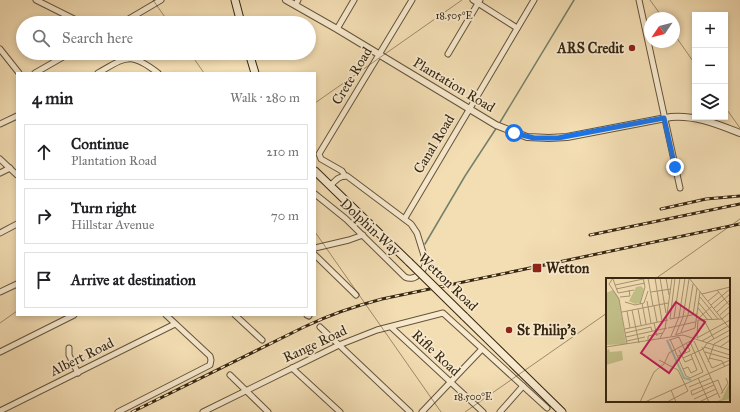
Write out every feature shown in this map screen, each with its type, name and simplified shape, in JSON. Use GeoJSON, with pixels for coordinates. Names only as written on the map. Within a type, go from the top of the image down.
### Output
{"type":"FeatureCollection","features":[{"type":"Feature","properties":{"kind":"main road"},"geometry":{"type":"LineString","coordinates":[[235,0],[239,16]]}},
{"type":"Feature","properties":{"kind":"main road"},"geometry":{"type":"LineString","coordinates":[[251,60],[255,72]]}},
{"type":"Feature","properties":{"kind":"main road","name":"Wetton Road"},"geometry":{"type":"LineString","coordinates":[[316,172],[562,412]]}},
{"type":"Feature","properties":{"kind":"street"},"geometry":{"type":"LineString","coordinates":[[36,0],[68,16]]}},
{"type":"Feature","properties":{"kind":"street"},"geometry":{"type":"LineString","coordinates":[[133,16],[159,0]]}},
{"type":"Feature","properties":{"kind":"street","name":"Plantation Road"},"geometry":{"type":"LineString","coordinates":[[286,0],[297,2],[337,29],[504,129],[527,137],[567,137],[664,118],[682,116],[708,121],[740,133]]}},
{"type":"Feature","properties":{"kind":"street"},"geometry":{"type":"LineString","coordinates":[[337,29],[354,0]]}},
{"type":"Feature","properties":{"kind":"street","name":"Crete Road"},"geometry":{"type":"LineString","coordinates":[[345,176],[342,171],[321,159],[319,156],[412,0]]}},
{"type":"Feature","properties":{"kind":"street","name":"Canal Road"},"geometry":{"type":"LineString","coordinates":[[405,218],[534,0]]}},
{"type":"Feature","properties":{"kind":"street"},"geometry":{"type":"LineString","coordinates":[[639,0],[680,188]]}},
{"type":"Feature","properties":{"kind":"street"},"geometry":{"type":"LineString","coordinates":[[448,54],[477,1],[517,28]]}},
{"type":"Feature","properties":{"kind":"street"},"geometry":{"type":"LineString","coordinates":[[0,49],[18,72]]}},
{"type":"Feature","properties":{"kind":"street"},"geometry":{"type":"LineString","coordinates":[[37,72],[58,60]]}},
{"type":"Feature","properties":{"kind":"street"},"geometry":{"type":"LineString","coordinates":[[100,72],[121,60]]}},
{"type":"Feature","properties":{"kind":"street"},"geometry":{"type":"LineString","coordinates":[[139,60],[144,62],[157,72]]}},
{"type":"Feature","properties":{"kind":"street"},"geometry":{"type":"LineString","coordinates":[[0,124],[16,116]]}},
{"type":"Feature","properties":{"kind":"street"},"geometry":{"type":"LineString","coordinates":[[0,159],[16,175]]}},
{"type":"Feature","properties":{"kind":"street"},"geometry":{"type":"LineString","coordinates":[[0,173],[10,168]]}},
{"type":"Feature","properties":{"kind":"street","name":"Dolphin Way"},"geometry":{"type":"LineString","coordinates":[[316,195],[346,219],[405,277],[416,277],[426,262],[415,229],[405,218],[353,180],[345,176],[338,178],[330,186]]}},
{"type":"Feature","properties":{"kind":"street"},"geometry":{"type":"LineString","coordinates":[[0,233],[16,225]]}},
{"type":"Feature","properties":{"kind":"street"},"geometry":{"type":"LineString","coordinates":[[316,248],[363,235]]}},
{"type":"Feature","properties":{"kind":"street"},"geometry":{"type":"LineString","coordinates":[[316,256],[356,295]]}},
{"type":"Feature","properties":{"kind":"street"},"geometry":{"type":"LineString","coordinates":[[0,292],[16,284]]}},
{"type":"Feature","properties":{"kind":"street","name":"Range Road"},"geometry":{"type":"LineString","coordinates":[[203,412],[339,345],[363,335],[443,314],[482,349]]}},
{"type":"Feature","properties":{"kind":"street"},"geometry":{"type":"LineString","coordinates":[[0,352],[72,316]]}},
{"type":"Feature","properties":{"kind":"street"},"geometry":{"type":"LineString","coordinates":[[118,412],[210,365],[210,356],[167,316]]}},
{"type":"Feature","properties":{"kind":"street"},"geometry":{"type":"LineString","coordinates":[[236,316],[262,340]]}},
{"type":"Feature","properties":{"kind":"street","name":"Albert Road"},"geometry":{"type":"LineString","coordinates":[[0,411],[175,324]]}},
{"type":"Feature","properties":{"kind":"street"},"geometry":{"type":"LineString","coordinates":[[320,327],[410,412]]}},
{"type":"Feature","properties":{"kind":"street","name":"Rifle Road"},"geometry":{"type":"LineString","coordinates":[[391,327],[482,412]]}},
{"type":"Feature","properties":{"kind":"street"},"geometry":{"type":"LineString","coordinates":[[69,348],[69,355],[78,373]]}},
{"type":"Feature","properties":{"kind":"street"},"geometry":{"type":"LineString","coordinates":[[422,412],[482,349],[547,408]]}},
{"type":"Feature","properties":{"kind":"street"},"geometry":{"type":"LineString","coordinates":[[292,368],[340,412]]}},
{"type":"Feature","properties":{"kind":"street"},"geometry":{"type":"LineString","coordinates":[[230,375],[268,412]]}},
{"type":"Feature","properties":{"kind":"street"},"geometry":{"type":"LineString","coordinates":[[500,412],[523,386]]}},
{"type":"Feature","properties":{"kind":"waterway"},"geometry":{"type":"LineString","coordinates":[[499,124],[574,0]]}},
{"type":"Feature","properties":{"kind":"waterway"},"geometry":{"type":"LineString","coordinates":[[425,244],[465,176],[497,127]]}},
{"type":"Feature","properties":{"kind":"railway"},"geometry":{"type":"LineString","coordinates":[[661,209],[706,199],[740,196]]}},
{"type":"Feature","properties":{"kind":"railway"},"geometry":{"type":"LineString","coordinates":[[590,235],[740,204]]}},
{"type":"Feature","properties":{"kind":"railway"},"geometry":{"type":"LineString","coordinates":[[132,412],[304,327],[362,305],[382,299],[740,224]]}},
{"type":"Feature","properties":{"kind":"place","name":"ARS Credit"},"geometry":{"type":"Point","coordinates":[632,48]}},
{"type":"Feature","properties":{"kind":"place","name":"Wetton"},"geometry":{"type":"Point","coordinates":[537,268]}},
{"type":"Feature","properties":{"kind":"place","name":"St Philip's"},"geometry":{"type":"Point","coordinates":[509,330]}},
{"type":"Feature","properties":{"kind":"route"},"geometry":{"type":"LineString","coordinates":[[514,133],[534,138],[558,138],[664,118],[675,167]]}}]}
